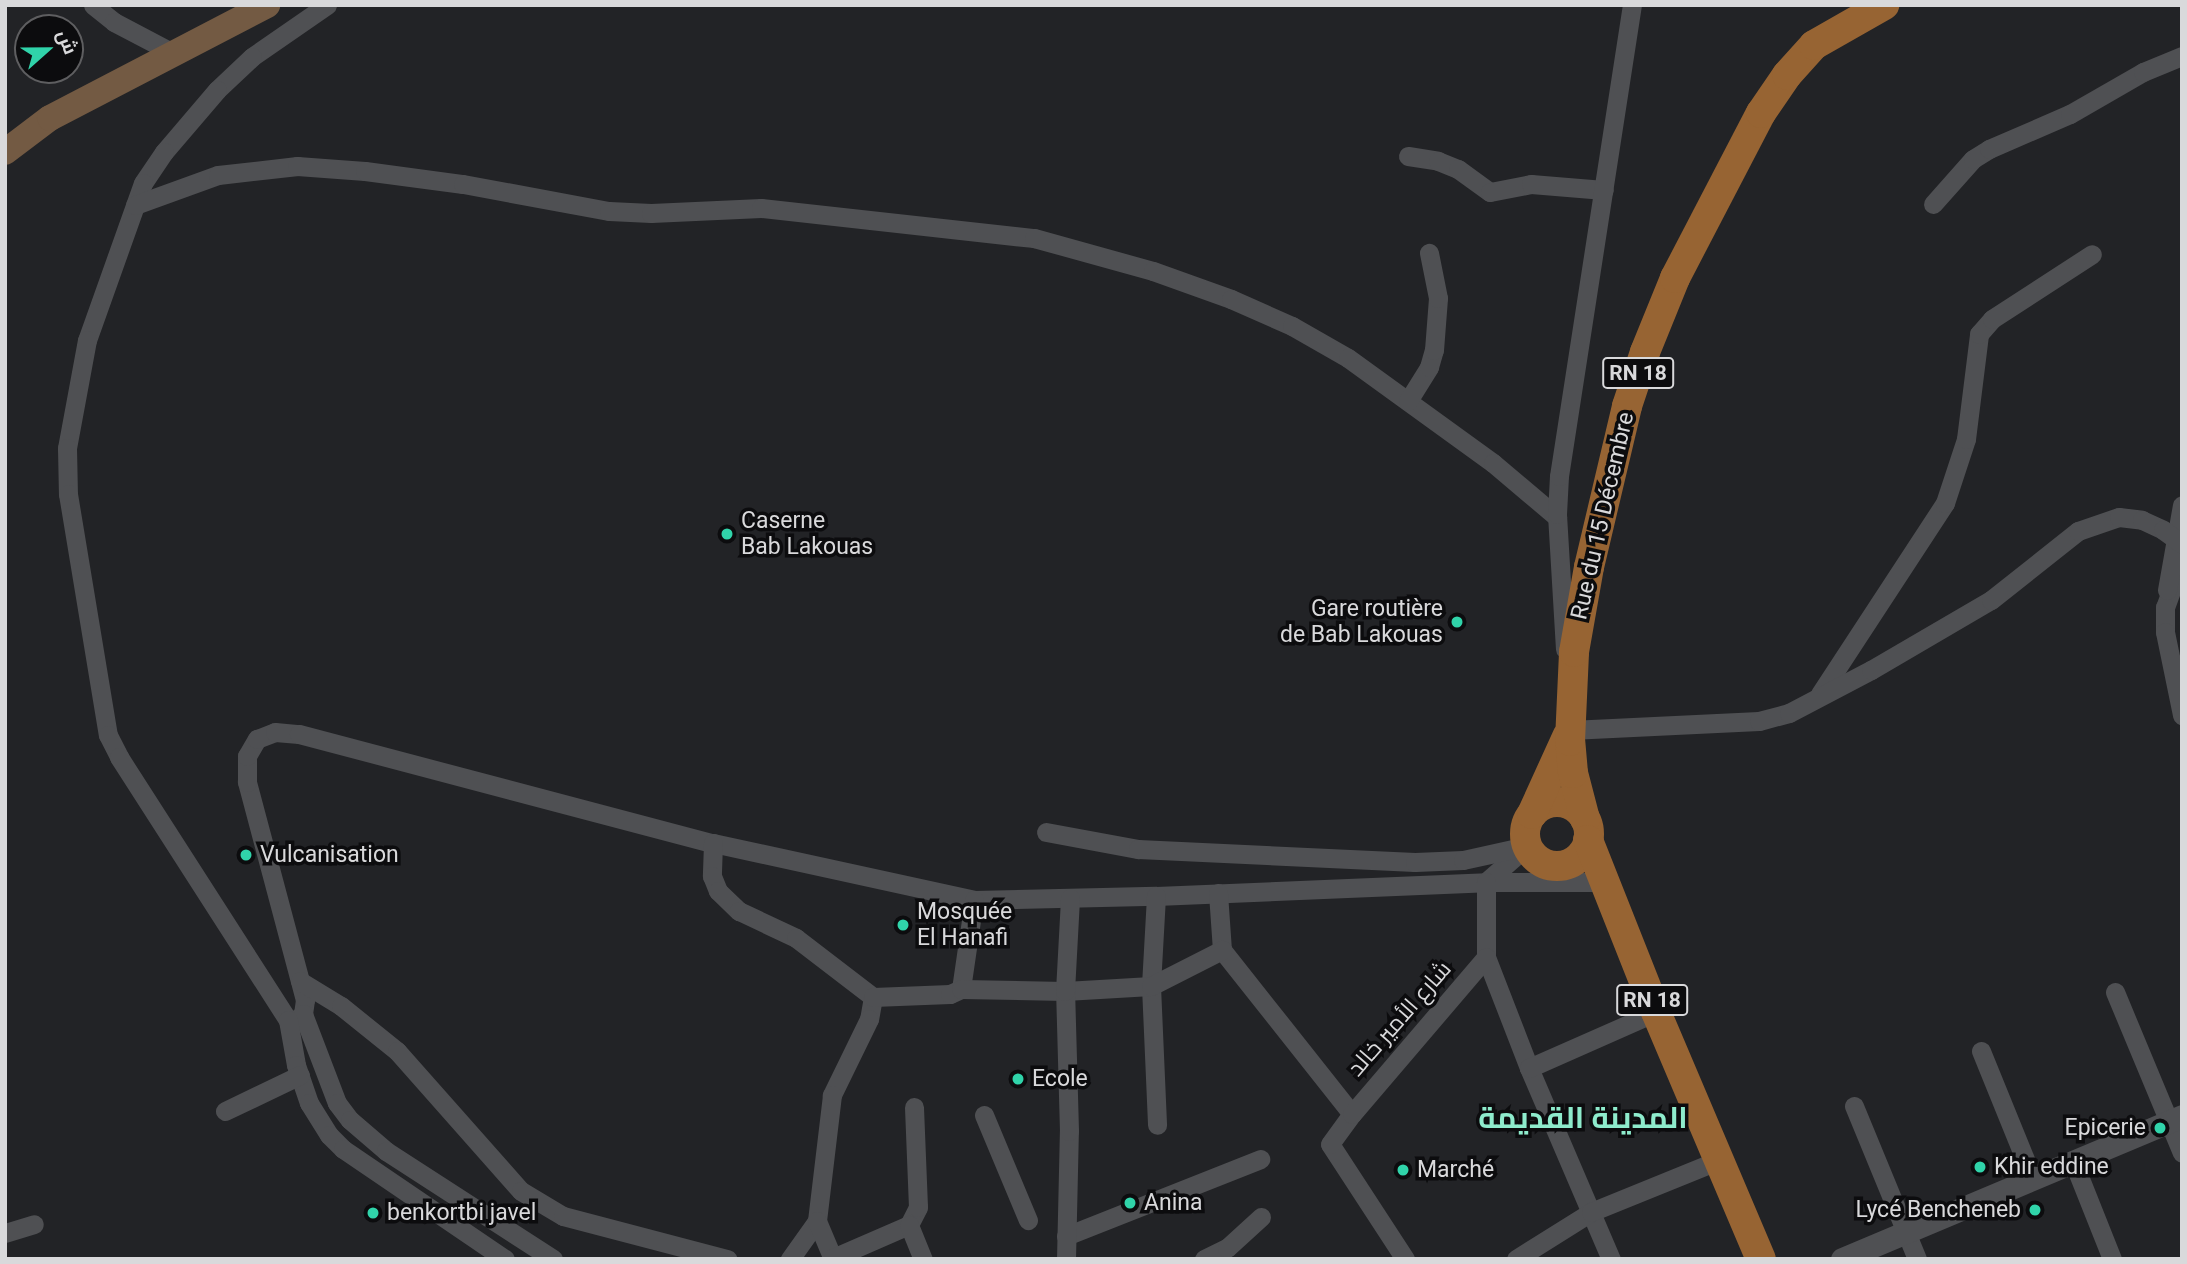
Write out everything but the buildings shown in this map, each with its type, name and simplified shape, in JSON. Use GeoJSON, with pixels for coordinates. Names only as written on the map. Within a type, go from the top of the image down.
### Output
{"type":"FeatureCollection","features":[{"type":"Feature","properties":{"kind":"main road"},"geometry":{"type":"LineString","coordinates":[[5,152],[50,118],[267,5]]}},
{"type":"Feature","properties":{"kind":"main road","name":"Rue du 15 Décembre"},"geometry":{"type":"LineString","coordinates":[[1587,830],[1573,773],[1570,730],[1574,652],[1589,567],[1628,406],[1645,352],[1675,278],[1761,113],[1787,75],[1814,45],[1884,5]]}},
{"type":"Feature","properties":{"kind":"main road"},"geometry":{"type":"LineString","coordinates":[[1532,814],[1549,803],[1560,802],[1579,811],[1587,830],[1578,858],[1560,866],[1540,861],[1527,846],[1525,829],[1570,730]]}},
{"type":"Feature","properties":{"kind":"main road","name":"RN 18"},"geometry":{"type":"LineString","coordinates":[[1587,830],[1656,1012],[1761,1259]]}},
{"type":"Feature","properties":{"kind":"street"},"geometry":{"type":"LineString","coordinates":[[93,5],[114,22],[173,53]]}},
{"type":"Feature","properties":{"kind":"street"},"geometry":{"type":"LineString","coordinates":[[327,5],[253,57],[217,90],[164,152],[143,184],[87,340],[67,448],[68,494],[103,712],[108,735],[119,757],[295,1017],[337,1103],[350,1120],[386,1150],[553,1259]]}},
{"type":"Feature","properties":{"kind":"street"},"geometry":{"type":"LineString","coordinates":[[1632,5],[1559,476],[1557,517],[1570,730],[1759,720],[1789,713],[1820,694],[1871,670],[1991,600],[2078,531],[2119,517],[2142,520],[2178,541]]}},
{"type":"Feature","properties":{"kind":"street"},"geometry":{"type":"LineString","coordinates":[[1933,204],[1973,159],[1989,149],[2070,114],[2143,72],[2182,56]]}},
{"type":"Feature","properties":{"kind":"street"},"geometry":{"type":"LineString","coordinates":[[1408,156],[1438,161],[1458,169],[1490,192],[1531,184],[1604,190]]}},
{"type":"Feature","properties":{"kind":"street"},"geometry":{"type":"LineString","coordinates":[[135,205],[218,174],[297,166],[365,171],[463,184],[609,211],[651,213],[761,208],[1034,238],[1153,271],[1231,299],[1293,326],[1348,358],[1408,401],[1493,463],[1557,517]]}},
{"type":"Feature","properties":{"kind":"street"},"geometry":{"type":"LineString","coordinates":[[1408,401],[1429,367],[1434,350],[1438,298],[1429,253]]}},
{"type":"Feature","properties":{"kind":"street"},"geometry":{"type":"LineString","coordinates":[[1820,694],[1945,503],[1966,439],[1979,334],[1992,319],[2092,254]]}},
{"type":"Feature","properties":{"kind":"street"},"geometry":{"type":"LineString","coordinates":[[2182,505],[2165,607],[2165,632],[2182,715]]}},
{"type":"Feature","properties":{"kind":"street"},"geometry":{"type":"LineString","coordinates":[[2165,607],[2175,580],[2182,573]]}},
{"type":"Feature","properties":{"kind":"street"},"geometry":{"type":"LineString","coordinates":[[505,1259],[343,1149],[319,1122],[300,1075],[295,1017],[305,1000],[247,782],[247,756],[257,739],[275,733],[299,734],[713,843],[974,900],[1156,896],[1486,882],[1606,882]]}},
{"type":"Feature","properties":{"kind":"street"},"geometry":{"type":"LineString","coordinates":[[1046,832],[1138,849],[1415,862],[1463,860],[1527,846]]}},
{"type":"Feature","properties":{"kind":"street"},"geometry":{"type":"LineString","coordinates":[[713,843],[712,876],[718,891],[739,911],[796,938],[873,998],[950,994],[961,989],[1065,990],[1151,986],[1222,950]]}},
{"type":"Feature","properties":{"kind":"street"},"geometry":{"type":"LineString","coordinates":[[1527,846],[1486,882],[1486,957],[1528,1068],[1611,1259]]}},
{"type":"Feature","properties":{"kind":"street"},"geometry":{"type":"LineString","coordinates":[[1218,893],[1222,950],[1352,1114]]}},
{"type":"Feature","properties":{"kind":"street"},"geometry":{"type":"LineString","coordinates":[[1156,896],[1151,986],[1157,1125]]}},
{"type":"Feature","properties":{"kind":"street"},"geometry":{"type":"LineString","coordinates":[[1066,1259],[1069,1131],[1065,990],[1070,898]]}},
{"type":"Feature","properties":{"kind":"street"},"geometry":{"type":"LineString","coordinates":[[961,989],[974,900]]}},
{"type":"Feature","properties":{"kind":"street","name":"شارع الأمير خالد"},"geometry":{"type":"LineString","coordinates":[[1405,1259],[1330,1144],[1352,1114],[1486,957]]}},
{"type":"Feature","properties":{"kind":"street"},"geometry":{"type":"LineString","coordinates":[[300,981],[341,1006],[397,1051],[521,1191],[563,1216],[727,1259]]}},
{"type":"Feature","properties":{"kind":"street"},"geometry":{"type":"LineString","coordinates":[[2115,992],[2175,1119],[2182,1153]]}},
{"type":"Feature","properties":{"kind":"street"},"geometry":{"type":"LineString","coordinates":[[790,1259],[817,1222],[832,1095],[869,1019],[873,998]]}},
{"type":"Feature","properties":{"kind":"street"},"geometry":{"type":"LineString","coordinates":[[1528,1068],[1656,1012]]}},
{"type":"Feature","properties":{"kind":"street"},"geometry":{"type":"LineString","coordinates":[[1981,1051],[2033,1179]]}},
{"type":"Feature","properties":{"kind":"street"},"geometry":{"type":"LineString","coordinates":[[225,1111],[300,1075]]}},
{"type":"Feature","properties":{"kind":"street"},"geometry":{"type":"LineString","coordinates":[[1854,1106],[1917,1259]]}},
{"type":"Feature","properties":{"kind":"street"},"geometry":{"type":"LineString","coordinates":[[817,1222],[833,1258],[909,1225],[918,1207],[914,1107]]}},
{"type":"Feature","properties":{"kind":"street"},"geometry":{"type":"LineString","coordinates":[[984,1115],[1028,1220]]}},
{"type":"Feature","properties":{"kind":"street"},"geometry":{"type":"LineString","coordinates":[[1842,1259],[2175,1119]]}},
{"type":"Feature","properties":{"kind":"street"},"geometry":{"type":"LineString","coordinates":[[1066,1236],[1260,1159]]}},
{"type":"Feature","properties":{"kind":"street"},"geometry":{"type":"LineString","coordinates":[[1516,1259],[1591,1212],[1719,1160]]}},
{"type":"Feature","properties":{"kind":"street"},"geometry":{"type":"LineString","coordinates":[[2073,1161],[2112,1259]]}},
{"type":"Feature","properties":{"kind":"street"},"geometry":{"type":"LineString","coordinates":[[1204,1259],[1231,1253],[1261,1217]]}},
{"type":"Feature","properties":{"kind":"street"},"geometry":{"type":"LineString","coordinates":[[5,1233],[34,1224]]}},
{"type":"Feature","properties":{"kind":"street"},"geometry":{"type":"LineString","coordinates":[[909,1225],[923,1259]]}},
{"type":"Feature","properties":{"kind":"place","name":"Caserne Bab Lakouas"},"geometry":{"type":"Point","coordinates":[727,534]}},
{"type":"Feature","properties":{"kind":"place","name":"Gare routière de Bab Lakouas"},"geometry":{"type":"Point","coordinates":[1457,622]}},
{"type":"Feature","properties":{"kind":"place","name":"Vulcanisation"},"geometry":{"type":"Point","coordinates":[246,855]}},
{"type":"Feature","properties":{"kind":"place","name":"Mosquée El Hanafi"},"geometry":{"type":"Point","coordinates":[903,925]}},
{"type":"Feature","properties":{"kind":"place","name":"Ecole"},"geometry":{"type":"Point","coordinates":[1018,1079]}},
{"type":"Feature","properties":{"kind":"place","name":"Epicerie"},"geometry":{"type":"Point","coordinates":[2160,1128]}},
{"type":"Feature","properties":{"kind":"place","name":"Khir eddine"},"geometry":{"type":"Point","coordinates":[1980,1167]}},
{"type":"Feature","properties":{"kind":"place","name":"Marché"},"geometry":{"type":"Point","coordinates":[1403,1170]}},
{"type":"Feature","properties":{"kind":"place","name":"Anina"},"geometry":{"type":"Point","coordinates":[1130,1203]}},
{"type":"Feature","properties":{"kind":"place","name":"Lycé Bencheneb"},"geometry":{"type":"Point","coordinates":[2035,1210]}},
{"type":"Feature","properties":{"kind":"place","name":"benkortbi javel"},"geometry":{"type":"Point","coordinates":[373,1213]}},
{"type":"Feature","properties":{"kind":"district","name":"المدينة القديمة"},"geometry":{"type":"Point","coordinates":[1583,1118]}}]}
